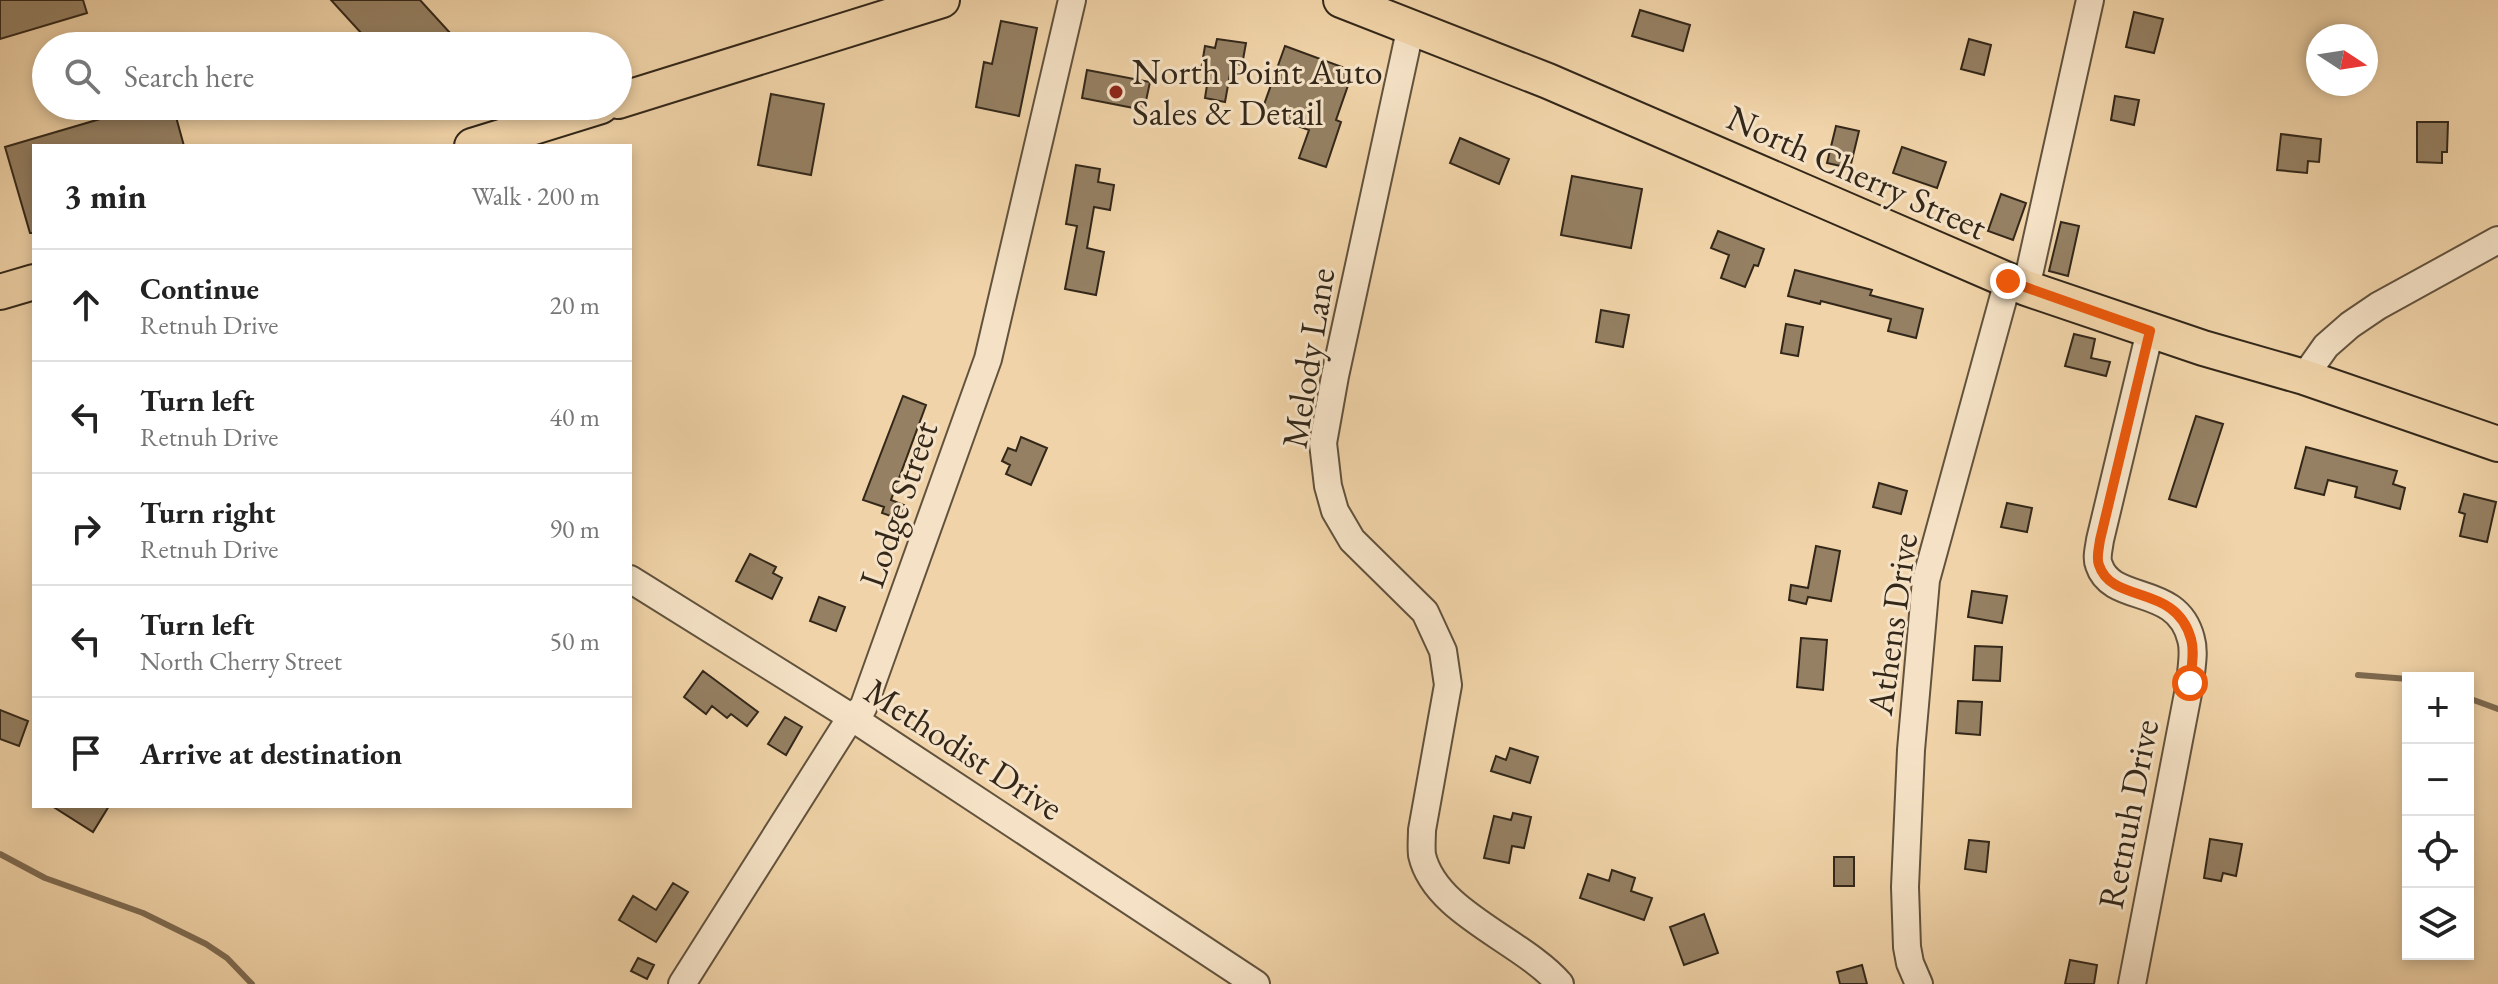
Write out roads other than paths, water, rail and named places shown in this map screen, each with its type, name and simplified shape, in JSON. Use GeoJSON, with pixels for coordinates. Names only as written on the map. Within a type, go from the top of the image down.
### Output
{"type":"FeatureCollection","features":[{"type":"Feature","properties":{"kind":"main road","name":"North Cherry Street"},"geometry":{"type":"LineString","coordinates":[[1341,0],[1548,81],[2017,285],[2150,331],[2304,377],[2498,444]]}},
{"type":"Feature","properties":{"kind":"main road"},"geometry":{"type":"LineString","coordinates":[[632,97],[937,1]]}},
{"type":"Feature","properties":{"kind":"main road"},"geometry":{"type":"LineString","coordinates":[[478,144],[556,120]]}},
{"type":"Feature","properties":{"kind":"main road"},"geometry":{"type":"LineString","coordinates":[[0,292],[32,283]]}},
{"type":"Feature","properties":{"kind":"street","name":"Lodge Street"},"geometry":{"type":"LineString","coordinates":[[682,984],[851,717],[863,708],[988,359],[1072,0]]}},
{"type":"Feature","properties":{"kind":"street","name":"Athens Drive"},"geometry":{"type":"LineString","coordinates":[[1919,984],[1907,947],[1905,887],[1911,750],[1926,580],[2017,285],[2090,0]]}},
{"type":"Feature","properties":{"kind":"street","name":"Melody Lane"},"geometry":{"type":"LineString","coordinates":[[1411,26],[1335,376],[1323,443],[1328,486],[1335,511],[1352,540],[1425,612],[1443,651],[1448,685],[1422,830],[1422,854],[1433,880],[1448,898],[1525,952],[1560,984]]}},
{"type":"Feature","properties":{"kind":"street"},"geometry":{"type":"LineString","coordinates":[[2304,377],[2326,346],[2350,325],[2378,306],[2498,240]]}},
{"type":"Feature","properties":{"kind":"street","name":"Retnuh Drive"},"geometry":{"type":"LineString","coordinates":[[2132,984],[2190,683],[2192,642],[2184,620],[2172,607],[2123,589],[2106,578],[2098,563],[2100,540],[2150,331]]}},
{"type":"Feature","properties":{"kind":"street","name":"Methodist Drive"},"geometry":{"type":"LineString","coordinates":[[632,580],[851,717],[1256,984]]}},
{"type":"Feature","properties":{"kind":"waterway"},"geometry":{"type":"LineString","coordinates":[[2358,675],[2402,679]]}},
{"type":"Feature","properties":{"kind":"waterway"},"geometry":{"type":"LineString","coordinates":[[2474,700],[2498,709]]}},
{"type":"Feature","properties":{"kind":"waterway"},"geometry":{"type":"LineString","coordinates":[[0,854],[45,878],[143,913],[206,944],[227,958],[252,984]]}},
{"type":"Feature","properties":{"kind":"place","name":"North Point Auto Sales & Detail"},"geometry":{"type":"Point","coordinates":[1116,92]}}]}
